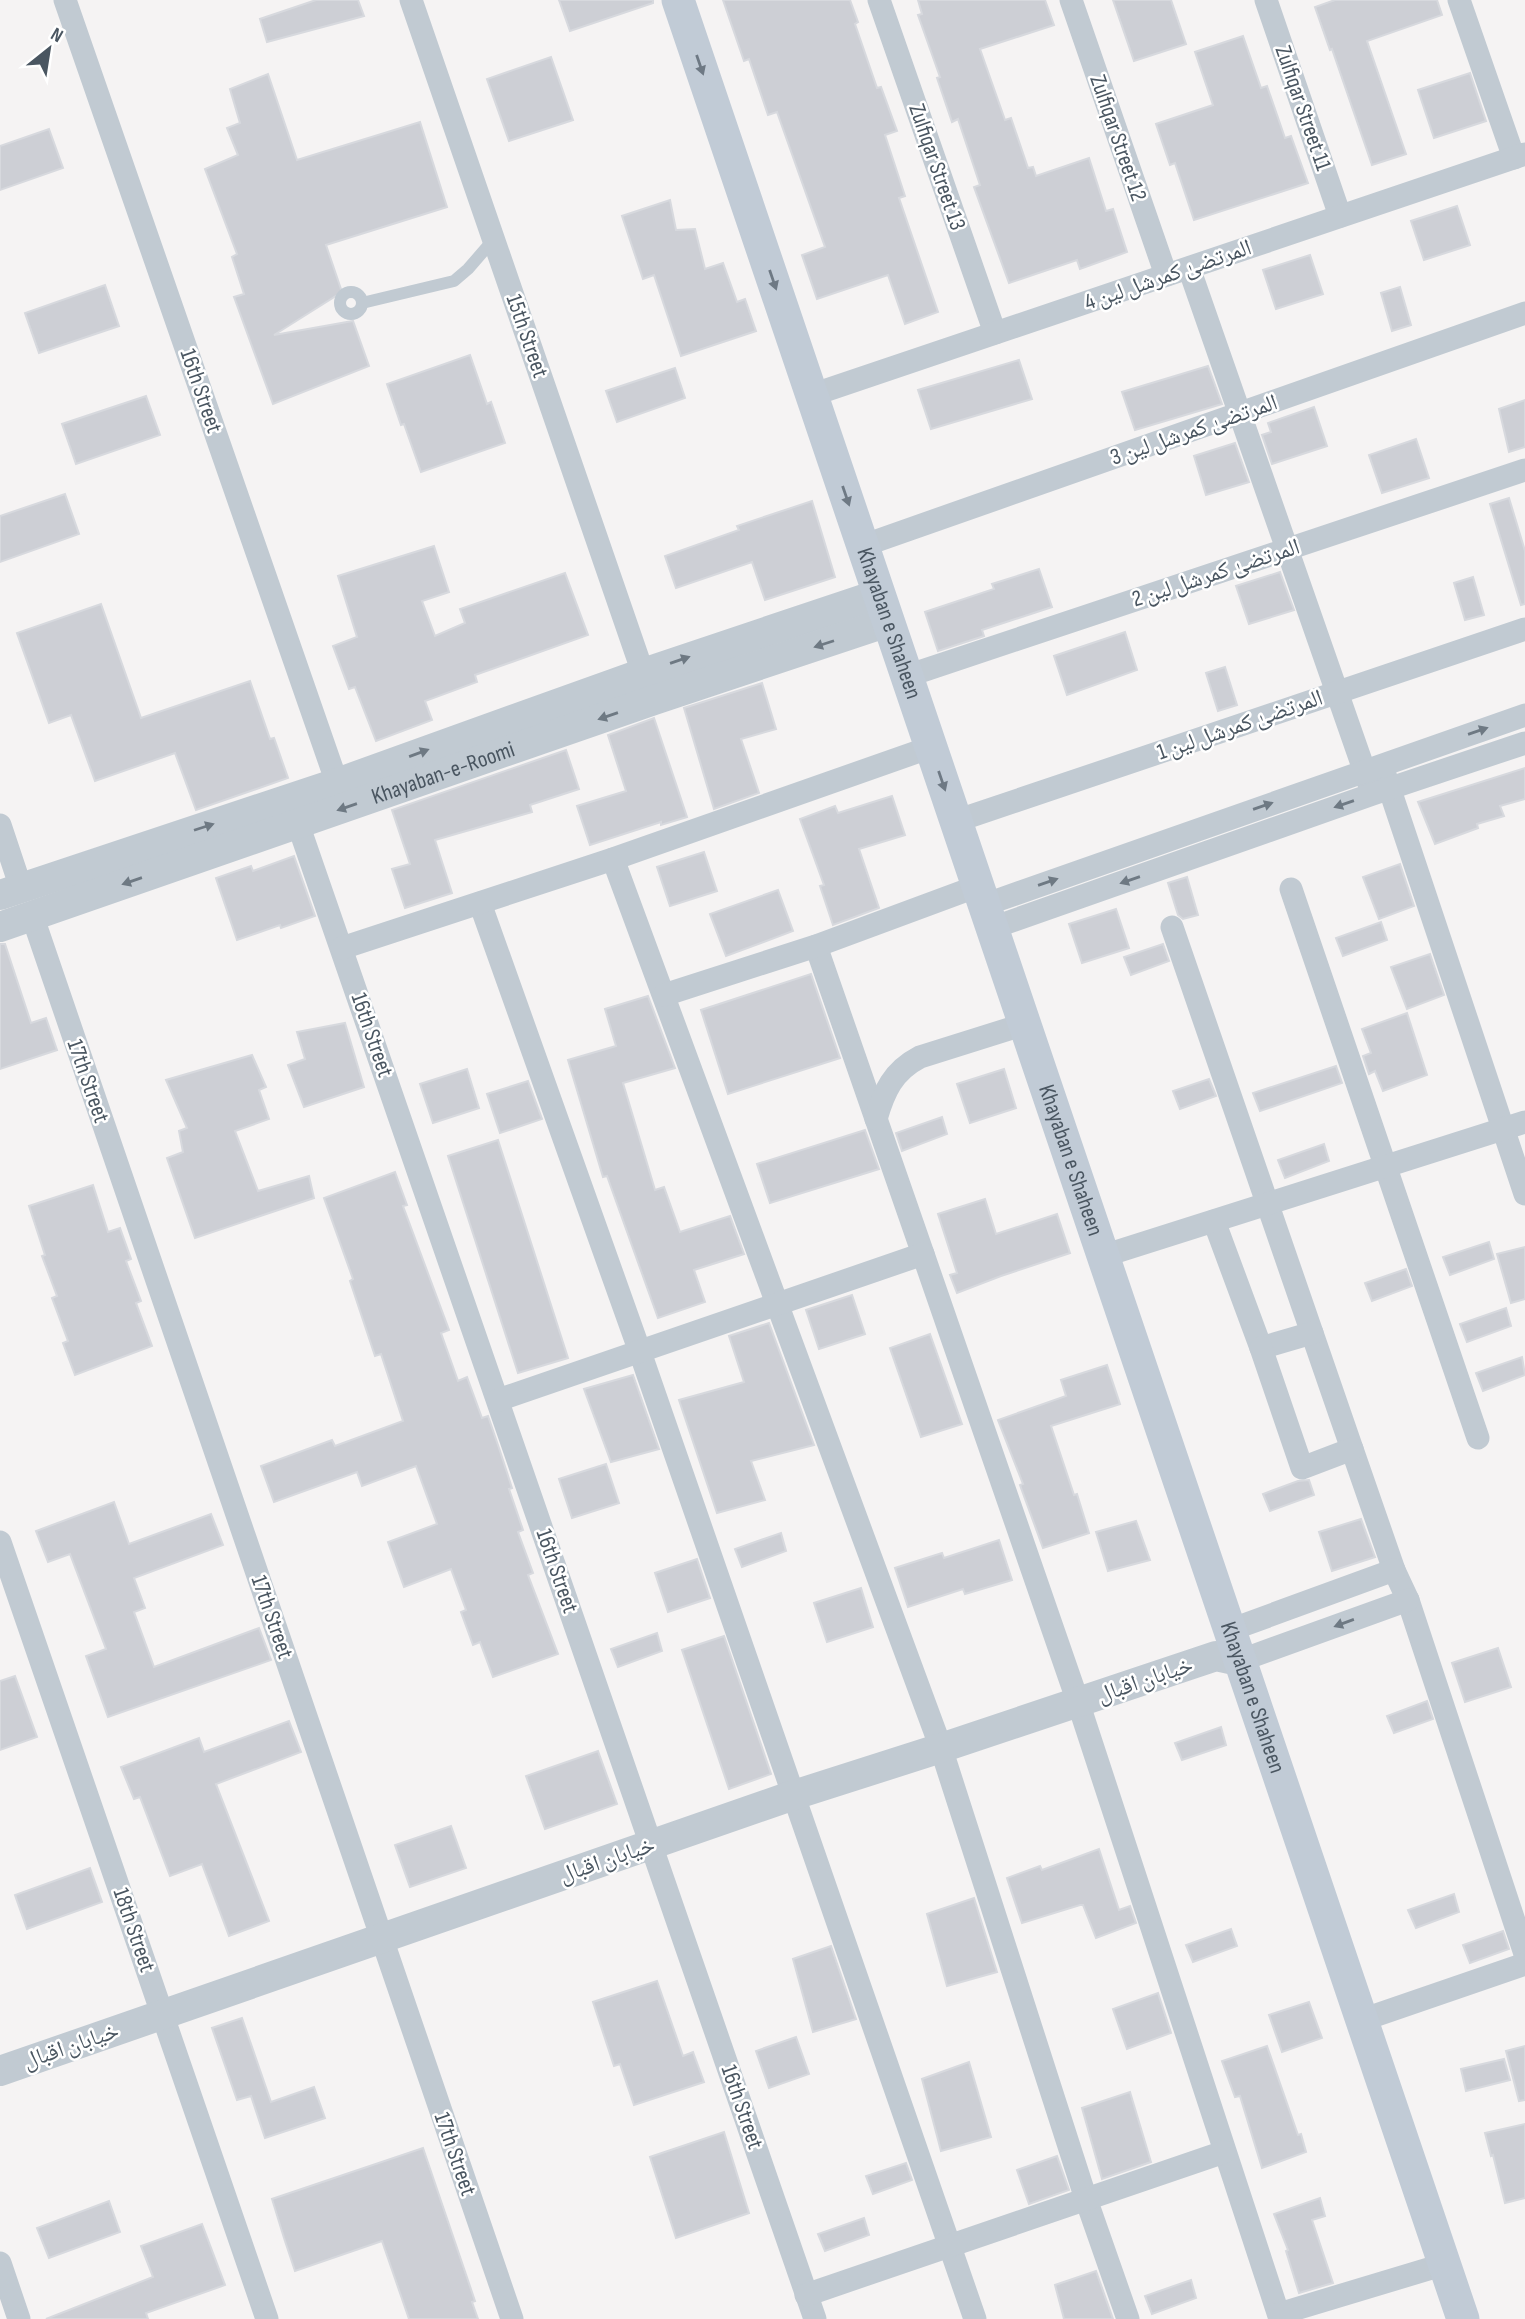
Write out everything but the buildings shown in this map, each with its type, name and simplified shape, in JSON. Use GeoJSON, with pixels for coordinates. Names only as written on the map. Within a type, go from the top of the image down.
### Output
{"type":"FeatureCollection","features":[{"type":"Feature","properties":{"kind":"main road","name":"Khayaban e Shaheen"},"geometry":{"type":"LineString","coordinates":[[678,0],[1103,1256],[1228,1649],[1362,2020],[1463,2319]]}},
{"type":"Feature","properties":{"kind":"street","name":"16th Street"},"geometry":{"type":"LineString","coordinates":[[65,0],[337,783]]}},
{"type":"Feature","properties":{"kind":"street","name":"15th Street"},"geometry":{"type":"LineString","coordinates":[[411,0],[643,673]]}},
{"type":"Feature","properties":{"kind":"street","name":"Zulfiqar Street 13"},"geometry":{"type":"LineString","coordinates":[[879,0],[995,333]]}},
{"type":"Feature","properties":{"kind":"street","name":"Zulfiqar Street 12"},"geometry":{"type":"LineString","coordinates":[[1071,0],[1166,275]]}},
{"type":"Feature","properties":{"kind":"street","name":"Zulfiqar Street 11"},"geometry":{"type":"LineString","coordinates":[[1266,0],[1340,216]]}},
{"type":"Feature","properties":{"kind":"street"},"geometry":{"type":"LineString","coordinates":[[1459,0],[1519,156]]}},
{"type":"Feature","properties":{"kind":"street","name":"المرتضیٰ کمرشل لین 4"},"geometry":{"type":"LineString","coordinates":[[812,395],[1519,156]]}},
{"type":"Feature","properties":{"kind":"street"},"geometry":{"type":"LineString","coordinates":[[1189,268],[1336,693],[1373,768],[1525,1194]]}},
{"type":"Feature","properties":{"kind":"street","name":"المرتضیٰ کمرشل لین 3"},"geometry":{"type":"LineString","coordinates":[[862,546],[1525,313]]}},
{"type":"Feature","properties":{"kind":"street","name":"المرتضیٰ کمرشل لین 2"},"geometry":{"type":"LineString","coordinates":[[907,676],[1525,470]]}},
{"type":"Feature","properties":{"kind":"street","name":"Khayaban-e-Roomi"},"geometry":{"type":"LineString","coordinates":[[18,899],[298,824],[883,608]]}},
{"type":"Feature","properties":{"kind":"street","name":"Khayaban-e-Roomi"},"geometry":{"type":"LineString","coordinates":[[0,927],[18,899],[337,783],[643,673],[883,608]]}},
{"type":"Feature","properties":{"kind":"street","name":"المرتضیٰ کمرشل لین 1"},"geometry":{"type":"LineString","coordinates":[[956,821],[1525,629]]}},
{"type":"Feature","properties":{"kind":"street"},"geometry":{"type":"LineString","coordinates":[[985,906],[1525,715]]}},
{"type":"Feature","properties":{"kind":"street"},"geometry":{"type":"LineString","coordinates":[[664,995],[816,946],[985,906],[1381,791],[1525,743]]}},
{"type":"Feature","properties":{"kind":"street"},"geometry":{"type":"LineString","coordinates":[[342,948],[613,859],[931,747]]}},
{"type":"Feature","properties":{"kind":"street","name":"16th Street"},"geometry":{"type":"LineString","coordinates":[[298,824],[815,2319]]}},
{"type":"Feature","properties":{"kind":"street","name":"17th Street"},"geometry":{"type":"LineString","coordinates":[[0,825],[18,899],[382,1938],[512,2319]]}},
{"type":"Feature","properties":{"kind":"street"},"geometry":{"type":"LineString","coordinates":[[613,859],[941,1748],[1086,2199],[1128,2319]]}},
{"type":"Feature","properties":{"kind":"street"},"geometry":{"type":"LineString","coordinates":[[1291,889],[1478,1438]]}},
{"type":"Feature","properties":{"kind":"street"},"geometry":{"type":"LineString","coordinates":[[480,903],[640,1352],[975,2319]]}},
{"type":"Feature","properties":{"kind":"street"},"geometry":{"type":"LineString","coordinates":[[1172,927],[1394,1570],[1408,1600],[1525,1954]]}},
{"type":"Feature","properties":{"kind":"street"},"geometry":{"type":"LineString","coordinates":[[816,946],[1078,1702],[1279,2317],[1445,2264]]}},
{"type":"Feature","properties":{"kind":"street"},"geometry":{"type":"LineString","coordinates":[[876,1119],[884,1092],[895,1074],[907,1063],[1025,1024]]}},
{"type":"Feature","properties":{"kind":"street"},"geometry":{"type":"LineString","coordinates":[[1103,1256],[1525,1122]]}},
{"type":"Feature","properties":{"kind":"street"},"geometry":{"type":"LineString","coordinates":[[1214,1221],[1302,1468],[1352,1449]]}},
{"type":"Feature","properties":{"kind":"street"},"geometry":{"type":"LineString","coordinates":[[498,1400],[923,1254]]}},
{"type":"Feature","properties":{"kind":"street"},"geometry":{"type":"LineString","coordinates":[[1261,1348],[1312,1333]]}},
{"type":"Feature","properties":{"kind":"street","name":"18th Street"},"geometry":{"type":"LineString","coordinates":[[0,1542],[267,2319]]}},
{"type":"Feature","properties":{"kind":"street","name":"خیابان اقبال"},"geometry":{"type":"LineString","coordinates":[[1228,1649],[1394,1570]]}},
{"type":"Feature","properties":{"kind":"street","name":"خیابان اقبال"},"geometry":{"type":"LineString","coordinates":[[0,2071],[651,1844],[1078,1702],[1228,1649],[1408,1600]]}},
{"type":"Feature","properties":{"kind":"street"},"geometry":{"type":"LineString","coordinates":[[1362,2020],[1525,1965]]}},
{"type":"Feature","properties":{"kind":"street"},"geometry":{"type":"LineString","coordinates":[[806,2294],[1224,2152]]}},
{"type":"Feature","properties":{"kind":"street"},"geometry":{"type":"LineString","coordinates":[[0,2263],[19,2319]]}},
{"type":"Feature","properties":{"kind":"lane"},"geometry":{"type":"LineString","coordinates":[[362,303],[454,281],[468,270],[494,239]]}}]}
